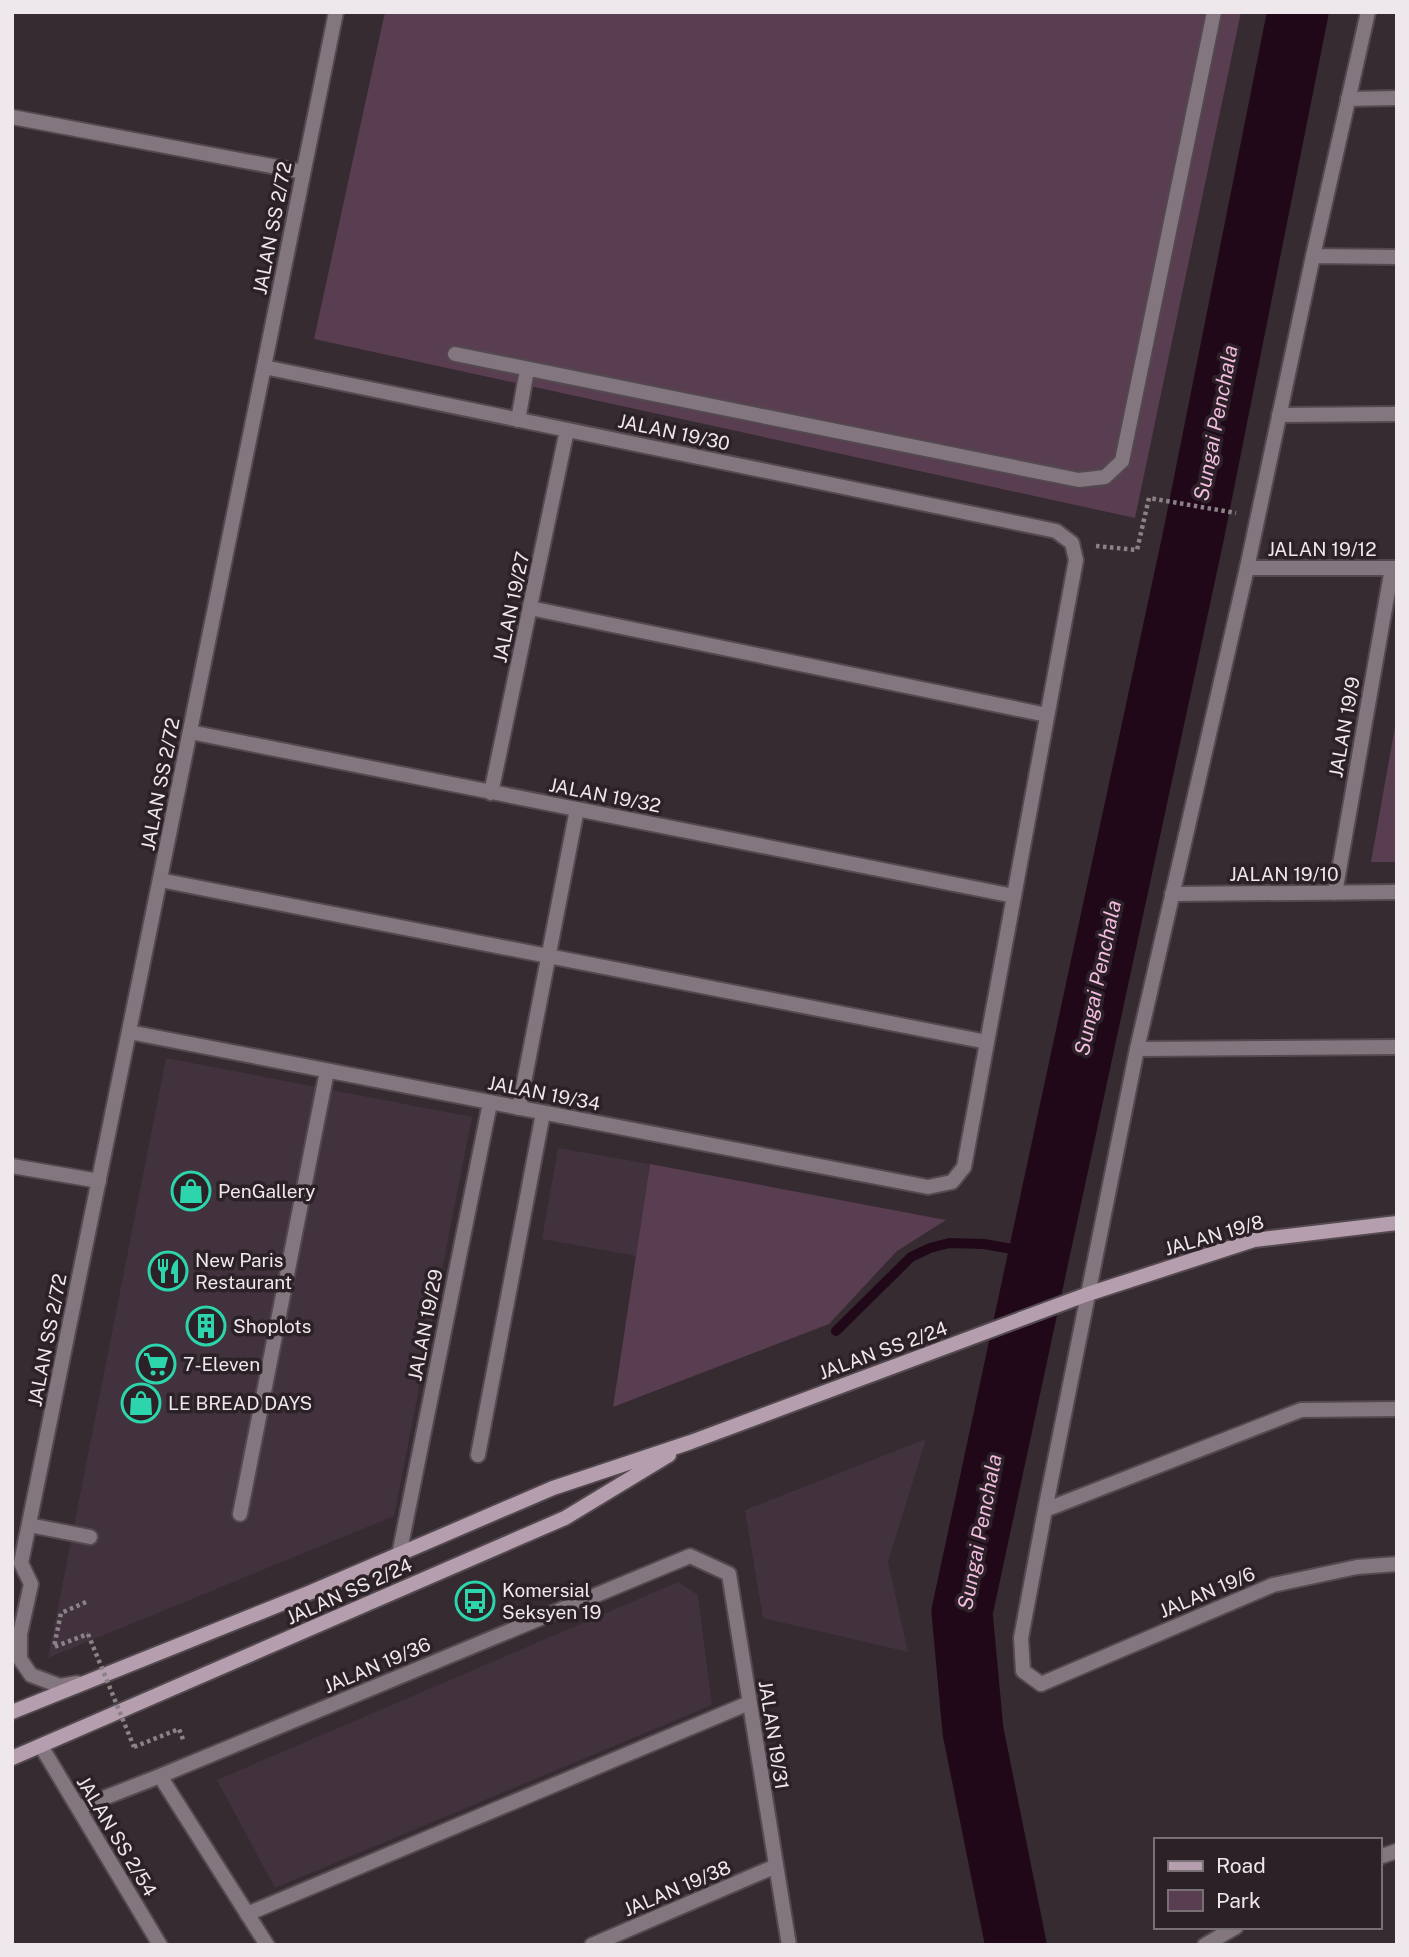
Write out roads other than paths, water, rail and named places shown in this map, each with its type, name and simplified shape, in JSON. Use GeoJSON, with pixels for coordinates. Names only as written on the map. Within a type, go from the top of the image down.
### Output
{"type":"FeatureCollection","features":[{"type":"Feature","properties":{"kind":"main road","name":"JALAN 19/8"},"geometry":{"type":"LineString","coordinates":[[1088,1294],[1254,1240],[1397,1223]]}},
{"type":"Feature","properties":{"kind":"main road","name":"JALAN SS 2/24"},"geometry":{"type":"LineString","coordinates":[[12,1712],[311,1592],[553,1488],[691,1442],[1088,1294]]}},
{"type":"Feature","properties":{"kind":"main road","name":"JALAN SS 2/24"},"geometry":{"type":"LineString","coordinates":[[12,1758],[565,1518],[691,1442]]}},
{"type":"Feature","properties":{"kind":"street","name":"JALAN SS 2/72"},"geometry":{"type":"LineString","coordinates":[[88,1682],[60,1686],[31,1675],[20,1659],[20,1634],[31,1584],[17,1567],[29,1525],[336,12]]}},
{"type":"Feature","properties":{"kind":"street"},"geometry":{"type":"LineString","coordinates":[[455,354],[1079,480],[1105,477],[1122,461],[1214,12]]}},
{"type":"Feature","properties":{"kind":"street"},"geometry":{"type":"LineString","coordinates":[[1045,1510],[1137,1049],[1247,568],[1367,12]]}},
{"type":"Feature","properties":{"kind":"street"},"geometry":{"type":"LineString","coordinates":[[1348,99],[1397,99]]}},
{"type":"Feature","properties":{"kind":"street"},"geometry":{"type":"LineString","coordinates":[[12,117],[303,172]]}},
{"type":"Feature","properties":{"kind":"street"},"geometry":{"type":"LineString","coordinates":[[1313,256],[1397,257]]}},
{"type":"Feature","properties":{"kind":"street","name":"JALAN 19/30"},"geometry":{"type":"LineString","coordinates":[[264,367],[1056,531],[1072,543],[1076,559],[1047,715]]}},
{"type":"Feature","properties":{"kind":"street"},"geometry":{"type":"LineString","coordinates":[[518,420],[527,370]]}},
{"type":"Feature","properties":{"kind":"street"},"geometry":{"type":"LineString","coordinates":[[1279,415],[1397,414]]}},
{"type":"Feature","properties":{"kind":"street","name":"JALAN 19/27"},"geometry":{"type":"LineString","coordinates":[[491,793],[567,430]]}},
{"type":"Feature","properties":{"kind":"street","name":"JALAN 19/12"},"geometry":{"type":"LineString","coordinates":[[1247,568],[1394,568]]}},
{"type":"Feature","properties":{"kind":"street","name":"JALAN 19/9"},"geometry":{"type":"LineString","coordinates":[[1335,893],[1394,568]]}},
{"type":"Feature","properties":{"kind":"street"},"geometry":{"type":"LineString","coordinates":[[160,880],[987,1042],[1047,715],[530,608]]}},
{"type":"Feature","properties":{"kind":"street","name":"JALAN 19/32"},"geometry":{"type":"LineString","coordinates":[[190,732],[1014,896]]}},
{"type":"Feature","properties":{"kind":"street"},"geometry":{"type":"LineString","coordinates":[[519,1108],[577,809]]}},
{"type":"Feature","properties":{"kind":"street","name":"JALAN 19/10"},"geometry":{"type":"LineString","coordinates":[[1172,894],[1397,892]]}},
{"type":"Feature","properties":{"kind":"street","name":"JALAN 19/34"},"geometry":{"type":"LineString","coordinates":[[129,1032],[928,1187],[951,1182],[964,1167],[987,1042]]}},
{"type":"Feature","properties":{"kind":"street"},"geometry":{"type":"LineString","coordinates":[[1137,1049],[1397,1046]]}},
{"type":"Feature","properties":{"kind":"street"},"geometry":{"type":"LineString","coordinates":[[240,1514],[327,1071]]}},
{"type":"Feature","properties":{"kind":"street","name":"JALAN 19/29"},"geometry":{"type":"LineString","coordinates":[[399,1555],[490,1103]]}},
{"type":"Feature","properties":{"kind":"street"},"geometry":{"type":"LineString","coordinates":[[478,1455],[543,1113]]}},
{"type":"Feature","properties":{"kind":"street"},"geometry":{"type":"LineString","coordinates":[[12,1166],[99,1181]]}},
{"type":"Feature","properties":{"kind":"street"},"geometry":{"type":"LineString","coordinates":[[1045,1510],[1301,1410],[1397,1409]]}},
{"type":"Feature","properties":{"kind":"street","name":"JALAN 19/6"},"geometry":{"type":"LineString","coordinates":[[1045,1510],[1021,1638],[1023,1671],[1041,1684],[1273,1586],[1357,1567],[1397,1564]]}},
{"type":"Feature","properties":{"kind":"street"},"geometry":{"type":"LineString","coordinates":[[29,1525],[90,1537]]}},
{"type":"Feature","properties":{"kind":"street","name":"JALAN 19/31"},"geometry":{"type":"LineString","coordinates":[[690,1556],[729,1574],[789,1945]]}},
{"type":"Feature","properties":{"kind":"street","name":"JALAN 19/36"},"geometry":{"type":"LineString","coordinates":[[78,1808],[690,1556]]}},
{"type":"Feature","properties":{"kind":"street"},"geometry":{"type":"LineString","coordinates":[[247,1914],[749,1703]]}},
{"type":"Feature","properties":{"kind":"street","name":"JALAN SS 2/54"},"geometry":{"type":"LineString","coordinates":[[41,1746],[160,1945]]}},
{"type":"Feature","properties":{"kind":"street"},"geometry":{"type":"LineString","coordinates":[[160,1776],[267,1945]]}},
{"type":"Feature","properties":{"kind":"street","name":"JALAN 19/38"},"geometry":{"type":"LineString","coordinates":[[592,1945],[776,1866]]}},
{"type":"Feature","properties":{"kind":"street"},"geometry":{"type":"LineString","coordinates":[[1205,1945],[1233,1929]]}},
{"type":"Feature","properties":{"kind":"waterway","name":"Sungai Penchala"},"geometry":{"type":"LineString","coordinates":[[1016,1945],[973,1731],[962,1612],[1193,538],[1298,12]]}},
{"type":"Feature","properties":{"kind":"waterway"},"geometry":{"type":"LineString","coordinates":[[836,1331],[911,1257],[930,1248],[949,1243],[984,1244],[1039,1254]]}},
{"type":"Feature","properties":{"kind":"place","name":"PenGallery"},"geometry":{"type":"Point","coordinates":[191,1191]}},
{"type":"Feature","properties":{"kind":"place","name":"New Paris Restaurant"},"geometry":{"type":"Point","coordinates":[168,1271]}},
{"type":"Feature","properties":{"kind":"place","name":"Shoplots"},"geometry":{"type":"Point","coordinates":[206,1326]}},
{"type":"Feature","properties":{"kind":"place","name":"7-Eleven"},"geometry":{"type":"Point","coordinates":[156,1364]}},
{"type":"Feature","properties":{"kind":"place","name":"LE BREAD DAYS"},"geometry":{"type":"Point","coordinates":[141,1403]}},
{"type":"Feature","properties":{"kind":"place","name":"Komersial Seksyen 19"},"geometry":{"type":"Point","coordinates":[475,1601]}}]}
